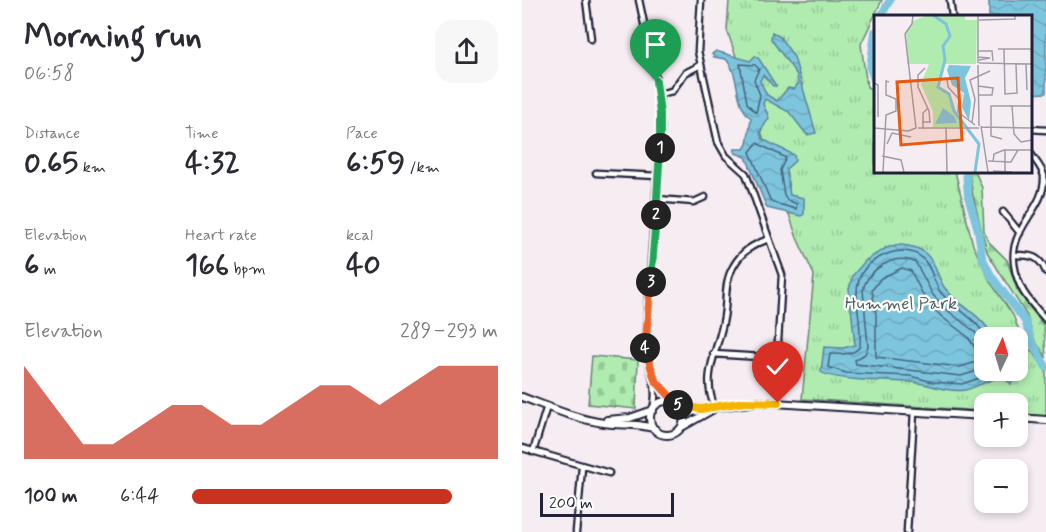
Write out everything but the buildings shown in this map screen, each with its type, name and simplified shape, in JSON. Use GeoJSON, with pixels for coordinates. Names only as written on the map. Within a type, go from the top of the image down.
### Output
{"type":"FeatureCollection","features":[{"type":"Feature","properties":{"kind":"street"},"geometry":{"type":"LineString","coordinates":[[586,0],[591,39]]}},
{"type":"Feature","properties":{"kind":"street"},"geometry":{"type":"LineString","coordinates":[[639,0],[658,93],[661,127],[645,341],[647,361],[655,380],[684,416],[680,428]]}},
{"type":"Feature","properties":{"kind":"street"},"geometry":{"type":"LineString","coordinates":[[701,0],[698,51],[718,142],[726,156],[746,174],[782,275],[777,358],[713,354]]}},
{"type":"Feature","properties":{"kind":"street"},"geometry":{"type":"LineString","coordinates":[[950,0],[952,15]]}},
{"type":"Feature","properties":{"kind":"street"},"geometry":{"type":"LineString","coordinates":[[658,93],[672,91],[685,74],[701,65]]}},
{"type":"Feature","properties":{"kind":"street"},"geometry":{"type":"LineString","coordinates":[[1031,129],[1046,130]]}},
{"type":"Feature","properties":{"kind":"street"},"geometry":{"type":"LineString","coordinates":[[1031,154],[1045,172],[1046,191],[1042,204],[1020,233],[1016,269],[1021,288],[1046,320]]}},
{"type":"Feature","properties":{"kind":"street"},"geometry":{"type":"LineString","coordinates":[[596,173],[658,176]]}},
{"type":"Feature","properties":{"kind":"street"},"geometry":{"type":"LineString","coordinates":[[657,199],[694,202],[705,197]]}},
{"type":"Feature","properties":{"kind":"street"},"geometry":{"type":"LineString","coordinates":[[1003,212],[1020,233]]}},
{"type":"Feature","properties":{"kind":"street"},"geometry":{"type":"LineString","coordinates":[[715,408],[708,390],[713,354],[723,321],[727,287],[733,267],[746,249],[769,239]]}},
{"type":"Feature","properties":{"kind":"street"},"geometry":{"type":"LineString","coordinates":[[1016,255],[1036,257],[1043,263],[1046,272]]}},
{"type":"Feature","properties":{"kind":"street"},"geometry":{"type":"LineString","coordinates":[[655,380],[651,421],[656,429]]}},
{"type":"Feature","properties":{"kind":"street"},"geometry":{"type":"LineString","coordinates":[[522,397],[585,419],[604,423],[641,424],[667,434],[715,408]]}},
{"type":"Feature","properties":{"kind":"street"},"geometry":{"type":"LineString","coordinates":[[585,419],[624,419],[653,409],[663,402],[696,409],[758,402],[974,415]]}},
{"type":"Feature","properties":{"kind":"street"},"geometry":{"type":"LineString","coordinates":[[533,452],[547,406]]}},
{"type":"Feature","properties":{"kind":"street"},"geometry":{"type":"LineString","coordinates":[[907,532],[914,412]]}},
{"type":"Feature","properties":{"kind":"street"},"geometry":{"type":"LineString","coordinates":[[1028,419],[1046,420]]}},
{"type":"Feature","properties":{"kind":"street"},"geometry":{"type":"LineString","coordinates":[[522,448],[609,473]]}},
{"type":"Feature","properties":{"kind":"street"},"geometry":{"type":"LineString","coordinates":[[576,532],[582,467]]}},
{"type":"Feature","properties":{"kind":"green space","name":"Hummel Park"},"geometry":{"type":"Polygon","coordinates":[[[729,0],[882,0],[861,44],[867,87],[874,90],[874,172],[955,172],[973,245],[991,283],[1013,315],[1018,327],[974,327],[974,381],[1028,381],[1028,347],[1046,369],[1046,416],[1028,415],[1028,393],[974,393],[974,410],[802,399],[814,275],[797,238],[727,30],[729,0]]]}},
{"type":"Feature","properties":{"kind":"green space"},"geometry":{"type":"Polygon","coordinates":[[[969,172],[975,172],[982,188],[984,231],[988,241],[1007,260],[1017,290],[1044,326],[1046,358],[1034,339],[1027,316],[987,252],[969,172]]]}},
{"type":"Feature","properties":{"kind":"green space"},"geometry":{"type":"Polygon","coordinates":[[[592,356],[638,360],[636,409],[588,404],[592,356]]]}},
{"type":"Feature","properties":{"kind":"water"},"geometry":{"type":"Polygon","coordinates":[[[989,0],[1046,0],[1046,93],[1031,94],[1031,15],[989,15],[989,0]]]}},
{"type":"Feature","properties":{"kind":"water"},"geometry":{"type":"Polygon","coordinates":[[[772,32],[780,37],[794,57],[816,133],[807,135],[789,112],[765,99],[763,104],[769,118],[760,132],[762,139],[794,155],[795,161],[786,169],[790,195],[804,198],[804,214],[801,216],[767,208],[746,157],[735,153],[734,149],[744,149],[747,144],[751,118],[742,105],[731,66],[726,59],[714,57],[712,54],[716,51],[750,61],[755,56],[776,86],[773,86],[763,75],[760,81],[767,95],[777,101],[788,88],[794,89],[798,84],[797,75],[771,39],[772,32]]]}},
{"type":"Feature","properties":{"kind":"water"},"geometry":{"type":"Polygon","coordinates":[[[900,245],[910,246],[926,254],[932,261],[944,287],[983,322],[987,327],[974,327],[974,381],[989,381],[958,391],[918,383],[838,377],[821,372],[824,347],[843,348],[855,345],[849,289],[853,275],[866,260],[886,248],[900,245]]]}},
{"type":"Feature","properties":{"kind":"waterway"},"geometry":{"type":"LineString","coordinates":[[882,15],[890,0]]}},
{"type":"Feature","properties":{"kind":"waterway"},"geometry":{"type":"LineString","coordinates":[[874,39],[870,68],[874,79]]}},
{"type":"Feature","properties":{"kind":"waterway"},"geometry":{"type":"LineString","coordinates":[[966,172],[968,196],[978,230],[982,257],[992,277],[1025,321],[1031,340],[1046,367]]}},
{"type":"Feature","properties":{"kind":"route"},"geometry":{"type":"LineString","coordinates":[[656,81],[661,138],[645,341],[647,361],[655,380],[674,403],[681,406],[701,409],[748,402],[778,403]]}}]}
